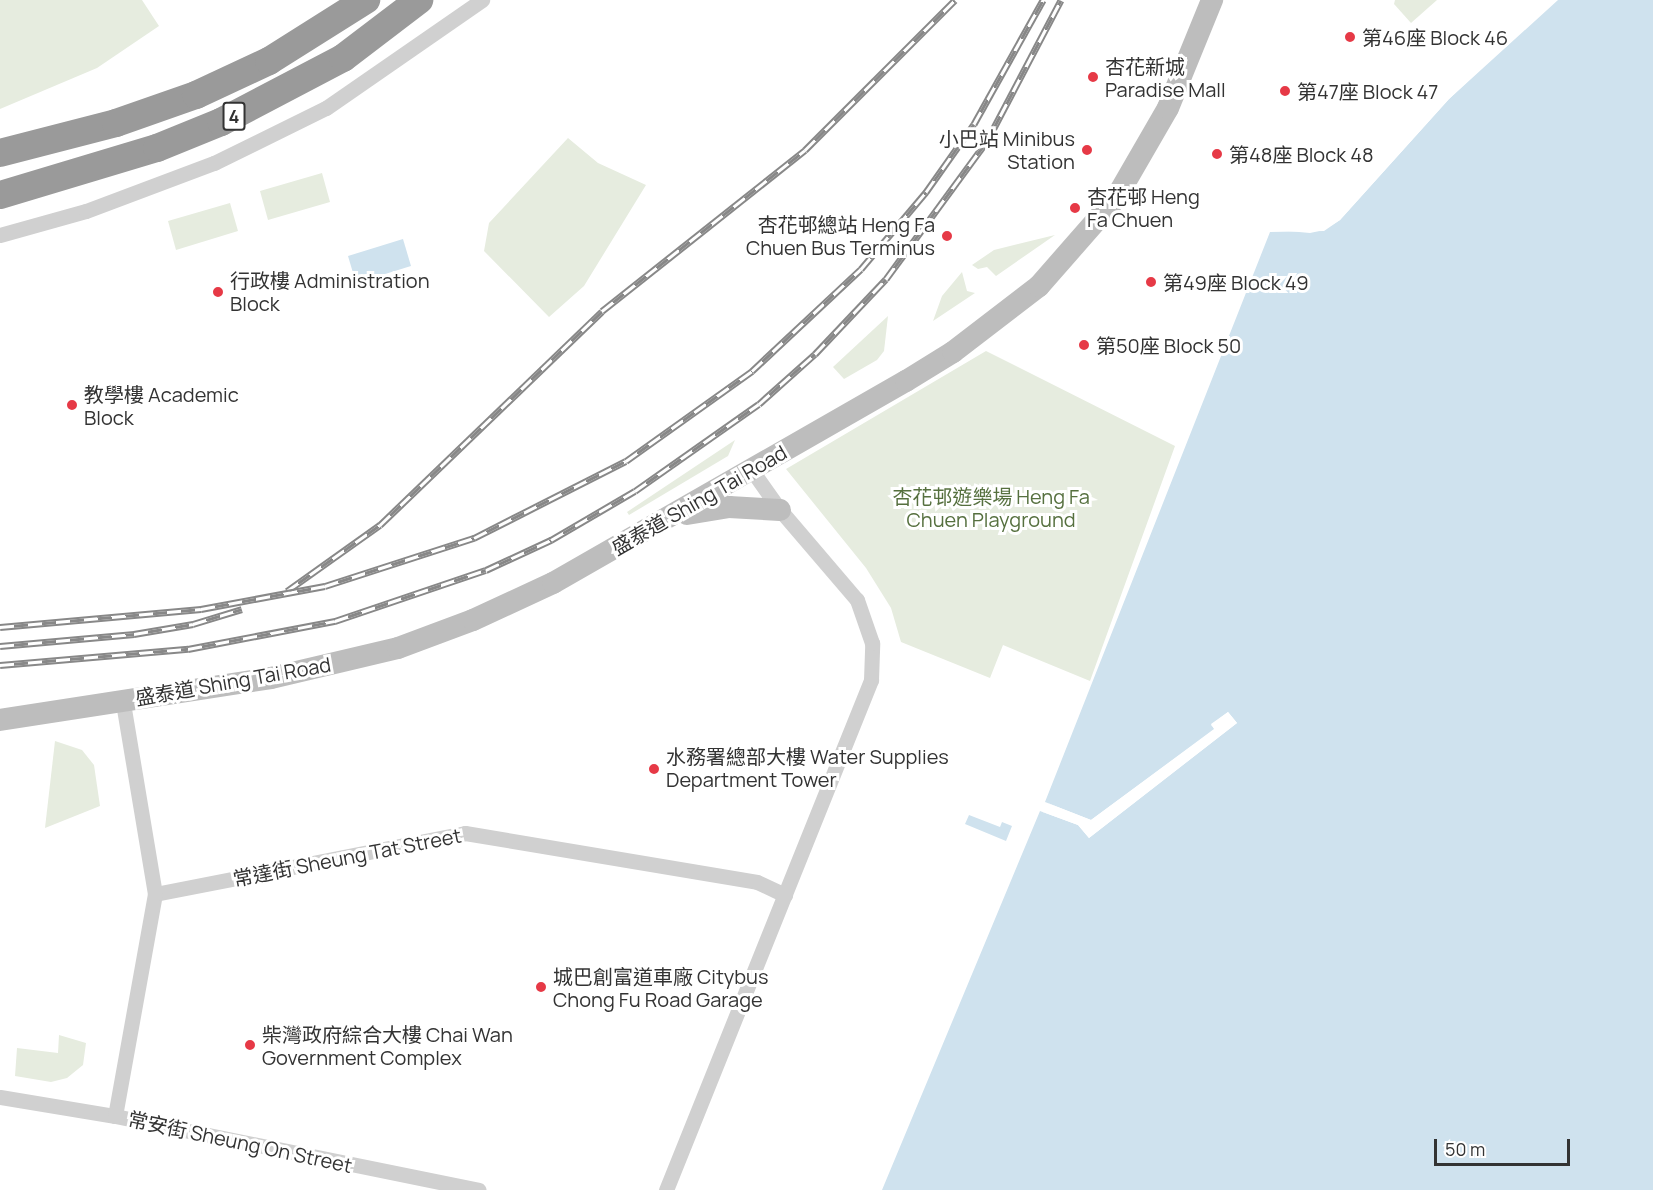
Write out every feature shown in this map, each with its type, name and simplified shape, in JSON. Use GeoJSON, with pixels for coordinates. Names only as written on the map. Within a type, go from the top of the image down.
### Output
{"type":"FeatureCollection","features":[{"type":"Feature","properties":{"kind":"highway","name":"4"},"geometry":{"type":"LineString","coordinates":[[0,153],[116,123],[196,95],[269,61],[366,0]]}},
{"type":"Feature","properties":{"kind":"highway","name":"4"},"geometry":{"type":"LineString","coordinates":[[9,191],[157,148],[221,122],[343,58],[419,0]]}},
{"type":"Feature","properties":{"kind":"street"},"geometry":{"type":"LineString","coordinates":[[0,235],[86,211],[214,163],[326,108],[482,0]]}},
{"type":"Feature","properties":{"kind":"street","name":"盛泰道 Shing Tai Road"},"geometry":{"type":"LineString","coordinates":[[0,720],[271,678],[398,648],[473,620],[553,583],[674,516],[952,352],[1039,286],[1064,262],[1116,198],[1149,144],[1212,0]]}},
{"type":"Feature","properties":{"kind":"street"},"geometry":{"type":"LineString","coordinates":[[666,1190],[871,680],[872,643],[857,600],[780,510],[751,469]]}},
{"type":"Feature","properties":{"kind":"street"},"geometry":{"type":"LineString","coordinates":[[674,516],[729,507],[780,510]]}},
{"type":"Feature","properties":{"kind":"street"},"geometry":{"type":"LineString","coordinates":[[115,1116],[155,894],[123,702]]}},
{"type":"Feature","properties":{"kind":"street","name":"常達街 Sheung Tat Street"},"geometry":{"type":"LineString","coordinates":[[155,894],[465,833],[757,882],[785,895]]}},
{"type":"Feature","properties":{"kind":"street","name":"常安街 Sheung On Street"},"geometry":{"type":"LineString","coordinates":[[0,1097],[115,1116],[479,1190]]}},
{"type":"Feature","properties":{"kind":"green space"},"geometry":{"type":"Polygon","coordinates":[[[0,0],[142,0],[159,26],[97,68],[0,109],[0,0]]]}},
{"type":"Feature","properties":{"kind":"green space"},"geometry":{"type":"Polygon","coordinates":[[[1395,0],[1437,0],[1411,23],[1394,4],[1395,0]]]}},
{"type":"Feature","properties":{"kind":"green space"},"geometry":{"type":"Polygon","coordinates":[[[568,138],[598,163],[646,185],[584,286],[549,317],[484,251],[489,223],[568,138]]]}},
{"type":"Feature","properties":{"kind":"green space"},"geometry":{"type":"Polygon","coordinates":[[[322,173],[330,202],[268,220],[260,191],[322,173]]]}},
{"type":"Feature","properties":{"kind":"green space"},"geometry":{"type":"Polygon","coordinates":[[[230,203],[238,231],[176,250],[168,221],[230,203]]]}},
{"type":"Feature","properties":{"kind":"green space"},"geometry":{"type":"Polygon","coordinates":[[[1055,235],[996,276],[987,267],[978,269],[972,265],[994,250],[1055,235]]]}},
{"type":"Feature","properties":{"kind":"green space"},"geometry":{"type":"Polygon","coordinates":[[[962,272],[967,291],[975,293],[933,321],[942,296],[962,272]]]}},
{"type":"Feature","properties":{"kind":"green space"},"geometry":{"type":"Polygon","coordinates":[[[888,316],[884,351],[877,360],[844,379],[833,367],[888,316]]]}},
{"type":"Feature","properties":{"kind":"green space","name":"杏花邨遊樂場 Heng Fa Chuen Playground"},"geometry":{"type":"Polygon","coordinates":[[[986,351],[1175,446],[1090,681],[1003,645],[990,678],[901,642],[891,608],[866,568],[786,469],[986,351]]]}},
{"type":"Feature","properties":{"kind":"green space"},"geometry":{"type":"Polygon","coordinates":[[[735,440],[728,456],[629,515],[627,512],[735,440]]]}},
{"type":"Feature","properties":{"kind":"green space"},"geometry":{"type":"Polygon","coordinates":[[[55,741],[82,750],[94,765],[100,806],[45,828],[55,741]]]}},
{"type":"Feature","properties":{"kind":"green space"},"geometry":{"type":"Polygon","coordinates":[[[59,1035],[86,1043],[83,1065],[67,1078],[51,1082],[15,1076],[17,1048],[58,1053],[59,1035]]]}},
{"type":"Feature","properties":{"kind":"water"},"geometry":{"type":"Polygon","coordinates":[[[1555,0],[1653,0],[1653,1190],[882,1190],[1040,811],[1078,825],[1089,838],[1237,723],[1228,712],[1211,725],[1215,729],[1091,820],[1045,802],[1270,232],[1324,231],[1340,220],[1449,99],[1555,0]]]}},
{"type":"Feature","properties":{"kind":"water"},"geometry":{"type":"Polygon","coordinates":[[[403,239],[411,266],[356,283],[348,256],[403,239]]]}},
{"type":"Feature","properties":{"kind":"water"},"geometry":{"type":"Polygon","coordinates":[[[969,815],[1000,827],[1002,822],[1012,826],[1006,841],[965,824],[969,815]]]}},
{"type":"Feature","properties":{"kind":"pier"},"geometry":{"type":"Polygon","coordinates":[[[1550,0],[1558,0],[1449,99],[1340,220],[1324,230],[1310,233],[1277,230],[1323,228],[1338,218],[1447,97],[1550,0]]]}},
{"type":"Feature","properties":{"kind":"pier"},"geometry":{"type":"Polygon","coordinates":[[[1228,712],[1237,723],[1089,838],[1078,825],[1040,811],[1080,822],[1089,834],[1233,722],[1227,716],[1215,725],[1216,731],[1092,823],[1045,802],[1091,820],[1214,729],[1211,724],[1228,712]]]}},
{"type":"Feature","properties":{"kind":"railway"},"geometry":{"type":"LineString","coordinates":[[287,591],[380,525],[602,311],[805,150],[955,0]]}},
{"type":"Feature","properties":{"kind":"railway"},"geometry":{"type":"LineString","coordinates":[[0,627],[201,609],[325,586],[474,538],[626,461],[752,371],[861,269],[926,192],[974,124],[1043,0]]}},
{"type":"Feature","properties":{"kind":"railway"},"geometry":{"type":"LineString","coordinates":[[0,665],[188,649],[335,621],[486,570],[551,540],[635,491],[759,404],[815,354],[886,279],[987,141],[1061,0]]}},
{"type":"Feature","properties":{"kind":"railway"},"geometry":{"type":"LineString","coordinates":[[0,646],[134,634],[193,624],[242,609]]}},
{"type":"Feature","properties":{"kind":"place","name":"第46座 Block 46"},"geometry":{"type":"Point","coordinates":[1350,37]}},
{"type":"Feature","properties":{"kind":"place","name":"杏花新城 Paradise Mall"},"geometry":{"type":"Point","coordinates":[1093,77]}},
{"type":"Feature","properties":{"kind":"place","name":"第47座 Block 47"},"geometry":{"type":"Point","coordinates":[1285,91]}},
{"type":"Feature","properties":{"kind":"place","name":"小巴站 Minibus Station"},"geometry":{"type":"Point","coordinates":[1087,150]}},
{"type":"Feature","properties":{"kind":"place","name":"第48座 Block 48"},"geometry":{"type":"Point","coordinates":[1217,154]}},
{"type":"Feature","properties":{"kind":"place","name":"杏花邨 Heng Fa Chuen"},"geometry":{"type":"Point","coordinates":[1075,208]}},
{"type":"Feature","properties":{"kind":"place","name":"杏花邨總站 Heng Fa Chuen Bus Terminus"},"geometry":{"type":"Point","coordinates":[947,236]}},
{"type":"Feature","properties":{"kind":"place","name":"第49座 Block 49"},"geometry":{"type":"Point","coordinates":[1151,282]}},
{"type":"Feature","properties":{"kind":"place","name":"行政樓 Administration Block"},"geometry":{"type":"Point","coordinates":[218,292]}},
{"type":"Feature","properties":{"kind":"place","name":"第50座 Block 50"},"geometry":{"type":"Point","coordinates":[1084,345]}},
{"type":"Feature","properties":{"kind":"place","name":"教學樓 Academic Block"},"geometry":{"type":"Point","coordinates":[72,405]}},
{"type":"Feature","properties":{"kind":"place","name":"水務署總部大樓 Water Supplies Department Tower"},"geometry":{"type":"Point","coordinates":[654,769]}},
{"type":"Feature","properties":{"kind":"place","name":"城巴創富道車廠 Citybus Chong Fu Road Garage"},"geometry":{"type":"Point","coordinates":[541,987]}},
{"type":"Feature","properties":{"kind":"place","name":"柴灣政府綜合大樓 Chai Wan Government Complex"},"geometry":{"type":"Point","coordinates":[250,1045]}}]}
